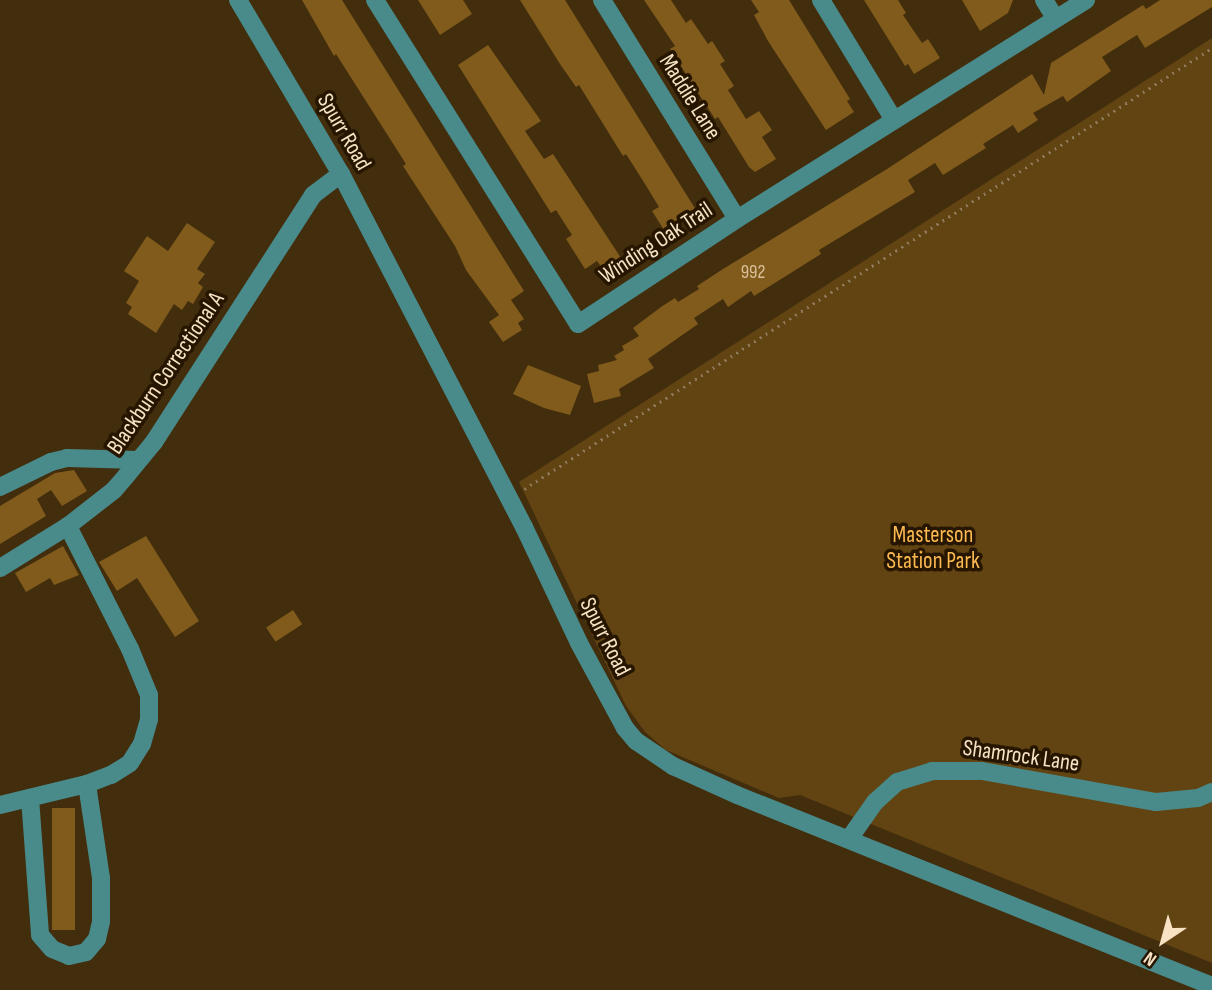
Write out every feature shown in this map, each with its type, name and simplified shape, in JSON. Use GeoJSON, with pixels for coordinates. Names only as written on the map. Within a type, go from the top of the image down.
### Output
{"type":"FeatureCollection","features":[{"type":"Feature","properties":{"kind":"street","name":"Spurr Road"},"geometry":{"type":"LineString","coordinates":[[238,0],[341,174],[509,498],[579,643],[625,728],[636,741],[673,766],[1212,986]]}},
{"type":"Feature","properties":{"kind":"street","name":"Winding Oak Trail"},"geometry":{"type":"LineString","coordinates":[[375,0],[578,324],[737,219],[1086,0]]}},
{"type":"Feature","properties":{"kind":"street","name":"Maddie Lane"},"geometry":{"type":"LineString","coordinates":[[602,0],[737,219]]}},
{"type":"Feature","properties":{"kind":"street"},"geometry":{"type":"LineString","coordinates":[[821,0],[894,120]]}},
{"type":"Feature","properties":{"kind":"street"},"geometry":{"type":"LineString","coordinates":[[1044,0],[1056,19]]}},
{"type":"Feature","properties":{"kind":"street","name":"Blackburn Correctional A"},"geometry":{"type":"LineString","coordinates":[[0,568],[68,526],[114,490],[154,442],[313,195],[341,174]]}},
{"type":"Feature","properties":{"kind":"street"},"geometry":{"type":"LineString","coordinates":[[0,487],[67,457],[138,460]]}},
{"type":"Feature","properties":{"kind":"street"},"geometry":{"type":"LineString","coordinates":[[0,805],[87,784],[111,775],[130,763],[142,744],[149,719],[149,695],[130,649],[68,526]]}},
{"type":"Feature","properties":{"kind":"street","name":"Shamrock Lane"},"geometry":{"type":"LineString","coordinates":[[849,839],[875,802],[897,782],[932,771],[982,771],[1156,802],[1198,798],[1212,792]]}},
{"type":"Feature","properties":{"kind":"street"},"geometry":{"type":"LineString","coordinates":[[30,798],[40,935],[52,949],[69,956],[86,952],[97,939],[101,922],[101,878],[87,784]]}},
{"type":"Feature","properties":{"kind":"path"},"geometry":{"type":"LineString","coordinates":[[509,498],[1212,48]]}},
{"type":"Feature","properties":{"kind":"green space","name":"Masterson Station Park"},"geometry":{"type":"Polygon","coordinates":[[[1212,38],[1212,963],[800,795],[779,798],[666,750],[645,732],[626,706],[519,482],[1212,38]]]}},
{"type":"Feature","properties":{"kind":"building"},"geometry":{"type":"Polygon","coordinates":[[[302,0],[342,0],[524,291],[511,300],[524,319],[518,323],[522,330],[503,342],[489,322],[499,315],[466,270],[455,246],[403,166],[406,164],[336,54],[334,56],[302,0]]]}},
{"type":"Feature","properties":{"kind":"building"},"geometry":{"type":"Polygon","coordinates":[[[418,0],[463,0],[472,14],[440,35],[418,0]]]}},
{"type":"Feature","properties":{"kind":"building"},"geometry":{"type":"Polygon","coordinates":[[[520,0],[565,0],[696,210],[664,230],[652,211],[659,207],[645,184],[626,154],[623,156],[579,85],[576,87],[560,64],[520,0]]]}},
{"type":"Feature","properties":{"kind":"building"},"geometry":{"type":"Polygon","coordinates":[[[644,0],[671,0],[686,23],[691,19],[708,44],[712,41],[725,61],[720,64],[734,86],[728,90],[746,119],[759,111],[772,130],[762,137],[776,159],[755,172],[749,167],[670,49],[675,46],[644,0]]]}},
{"type":"Feature","properties":{"kind":"building"},"geometry":{"type":"Polygon","coordinates":[[[751,0],[789,0],[850,99],[847,101],[854,112],[826,130],[768,41],[754,15],[759,12],[751,0]]]}},
{"type":"Feature","properties":{"kind":"building"},"geometry":{"type":"Polygon","coordinates":[[[864,0],[898,0],[906,13],[903,15],[922,43],[928,39],[940,58],[914,74],[908,64],[905,66],[864,0]]]}},
{"type":"Feature","properties":{"kind":"building"},"geometry":{"type":"Polygon","coordinates":[[[962,0],[1013,0],[1008,13],[980,31],[962,0]]]}},
{"type":"Feature","properties":{"kind":"building"},"geometry":{"type":"Polygon","coordinates":[[[1160,0],[1212,0],[1212,7],[1145,48],[1137,35],[1102,57],[1111,71],[1067,102],[1063,96],[1033,113],[1038,120],[1018,133],[1013,125],[983,144],[986,148],[943,175],[935,163],[908,180],[915,192],[819,250],[821,254],[754,296],[751,291],[728,307],[723,299],[694,318],[698,324],[648,359],[654,368],[619,389],[621,396],[594,403],[587,374],[599,371],[598,365],[617,360],[614,356],[624,350],[622,346],[639,336],[633,328],[661,307],[675,298],[678,302],[699,289],[697,286],[723,269],[887,169],[1032,74],[1044,95],[1051,63],[1143,5],[1146,9],[1160,0]]]}},
{"type":"Feature","properties":{"kind":"building"},"geometry":{"type":"Polygon","coordinates":[[[488,45],[541,121],[525,131],[544,159],[553,154],[621,258],[603,269],[597,261],[585,269],[566,239],[572,235],[556,210],[551,213],[458,65],[488,45]]]}},
{"type":"Feature","properties":{"kind":"building"},"geometry":{"type":"Polygon","coordinates":[[[187,223],[215,242],[197,269],[205,274],[198,283],[203,287],[193,304],[188,301],[182,310],[174,304],[156,333],[128,314],[132,307],[126,303],[139,281],[124,271],[147,236],[168,251],[187,223]]]}},
{"type":"Feature","properties":{"kind":"building"},"geometry":{"type":"Polygon","coordinates":[[[528,365],[581,386],[570,415],[544,408],[513,394],[528,365]]]}},
{"type":"Feature","properties":{"kind":"building"},"geometry":{"type":"Polygon","coordinates":[[[74,470],[87,491],[62,506],[51,490],[37,499],[46,516],[0,544],[0,506],[55,473],[74,470]]]}},
{"type":"Feature","properties":{"kind":"building"},"geometry":{"type":"Polygon","coordinates":[[[146,536],[199,621],[175,637],[137,578],[117,591],[99,562],[146,536]]]}},
{"type":"Feature","properties":{"kind":"building"},"geometry":{"type":"Polygon","coordinates":[[[63,546],[79,575],[54,585],[50,578],[26,592],[15,573],[63,546]]]}},
{"type":"Feature","properties":{"kind":"building"},"geometry":{"type":"Polygon","coordinates":[[[293,610],[302,624],[275,642],[266,627],[293,610]]]}},
{"type":"Feature","properties":{"kind":"building"},"geometry":{"type":"Polygon","coordinates":[[[52,808],[75,808],[75,930],[52,930],[52,808]]]}}]}
